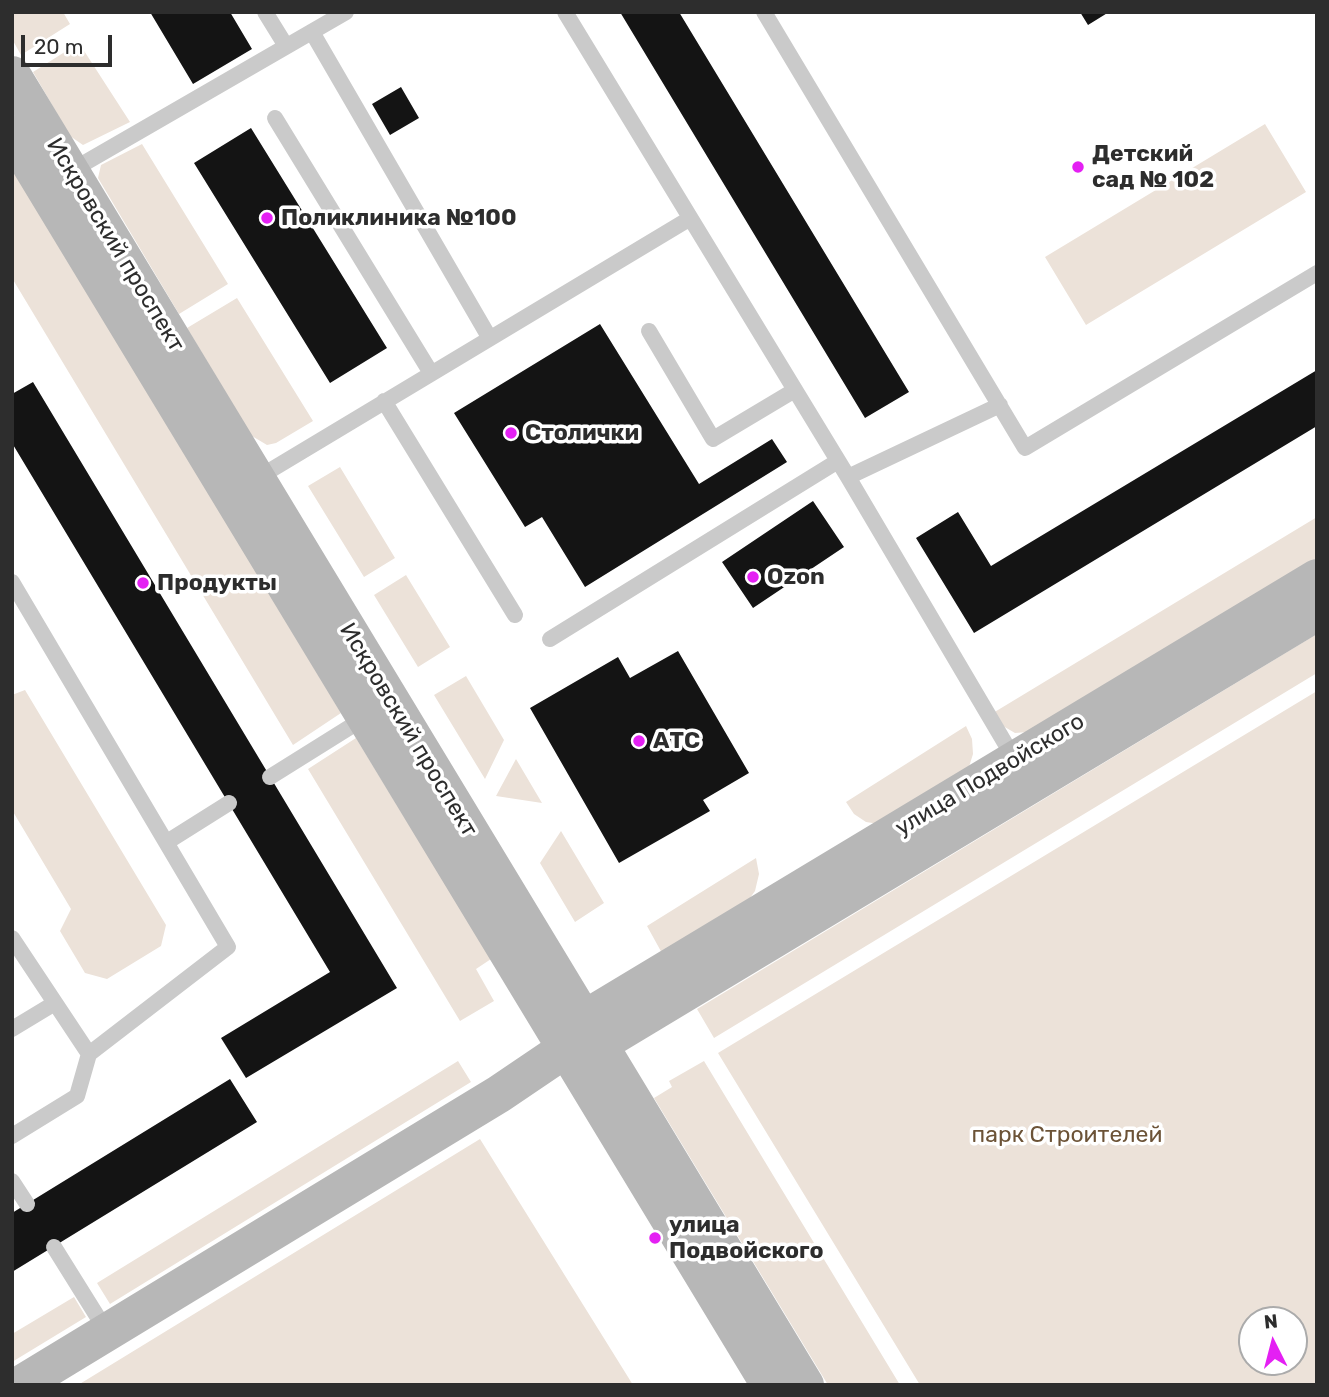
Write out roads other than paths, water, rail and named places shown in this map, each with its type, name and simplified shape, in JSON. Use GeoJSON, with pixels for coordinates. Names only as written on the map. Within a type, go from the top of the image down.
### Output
{"type":"FeatureCollection","features":[{"type":"Feature","properties":{"kind":"street","name":"Искровский проспект"},"geometry":{"type":"LineString","coordinates":[[12,75],[57,179],[243,487],[378,710],[583,1038],[805,1385]]}},
{"type":"Feature","properties":{"kind":"street","name":"Искровский проспект"},"geometry":{"type":"LineString","coordinates":[[12,134],[57,179]]}},
{"type":"Feature","properties":{"kind":"street","name":"улица Подвойского"},"geometry":{"type":"LineString","coordinates":[[20,1385],[499,1094],[583,1038],[1023,772],[1317,578]]}},
{"type":"Feature","properties":{"kind":"street","name":"улица Подвойского"},"geometry":{"type":"LineString","coordinates":[[1023,772],[1317,612]]}},
{"type":"Feature","properties":{"kind":"street","name":"Искровский проспект"},"geometry":{"type":"LineString","coordinates":[[583,1038],[770,1385]]}},
{"type":"Feature","properties":{"kind":"lane"},"geometry":{"type":"LineString","coordinates":[[265,12],[286,46]]}},
{"type":"Feature","properties":{"kind":"lane"},"geometry":{"type":"LineString","coordinates":[[57,179],[346,12]]}},
{"type":"Feature","properties":{"kind":"lane"},"geometry":{"type":"LineString","coordinates":[[565,12],[848,477],[1023,772]]}},
{"type":"Feature","properties":{"kind":"lane"},"geometry":{"type":"LineString","coordinates":[[764,12],[1025,448],[1317,273]]}},
{"type":"Feature","properties":{"kind":"lane"},"geometry":{"type":"LineString","coordinates":[[312,32],[489,337]]}},
{"type":"Feature","properties":{"kind":"lane"},"geometry":{"type":"LineString","coordinates":[[275,118],[431,373]]}},
{"type":"Feature","properties":{"kind":"lane"},"geometry":{"type":"LineString","coordinates":[[243,487],[689,219]]}},
{"type":"Feature","properties":{"kind":"lane"},"geometry":{"type":"LineString","coordinates":[[649,331],[713,439],[795,390]]}},
{"type":"Feature","properties":{"kind":"lane"},"geometry":{"type":"LineString","coordinates":[[384,401],[515,615]]}},
{"type":"Feature","properties":{"kind":"lane"},"geometry":{"type":"LineString","coordinates":[[848,477],[1000,405]]}},
{"type":"Feature","properties":{"kind":"lane"},"geometry":{"type":"LineString","coordinates":[[550,639],[838,461]]}},
{"type":"Feature","properties":{"kind":"lane"},"geometry":{"type":"LineString","coordinates":[[12,582],[228,947],[89,1054],[76,1096],[12,1136]]}},
{"type":"Feature","properties":{"kind":"lane"},"geometry":{"type":"LineString","coordinates":[[270,777],[378,710]]}},
{"type":"Feature","properties":{"kind":"lane"},"geometry":{"type":"LineString","coordinates":[[167,842],[229,803]]}},
{"type":"Feature","properties":{"kind":"lane"},"geometry":{"type":"LineString","coordinates":[[12,938],[89,1054]]}},
{"type":"Feature","properties":{"kind":"lane"},"geometry":{"type":"LineString","coordinates":[[12,1029],[55,1003]]}},
{"type":"Feature","properties":{"kind":"lane"},"geometry":{"type":"LineString","coordinates":[[12,1181],[27,1204]]}},
{"type":"Feature","properties":{"kind":"lane"},"geometry":{"type":"LineString","coordinates":[[54,1247],[107,1332]]}},
{"type":"Feature","properties":{"kind":"place","name":"Детский сад № 102"},"geometry":{"type":"Point","coordinates":[1078,167]}},
{"type":"Feature","properties":{"kind":"place","name":"Поликлиника №100"},"geometry":{"type":"Point","coordinates":[267,218]}},
{"type":"Feature","properties":{"kind":"place","name":"Столички"},"geometry":{"type":"Point","coordinates":[511,433]}},
{"type":"Feature","properties":{"kind":"place","name":"Ozon"},"geometry":{"type":"Point","coordinates":[753,577]}},
{"type":"Feature","properties":{"kind":"place","name":"Продукты"},"geometry":{"type":"Point","coordinates":[143,583]}},
{"type":"Feature","properties":{"kind":"place","name":"АТС"},"geometry":{"type":"Point","coordinates":[639,741]}},
{"type":"Feature","properties":{"kind":"place","name":"улица Подвойского"},"geometry":{"type":"Point","coordinates":[655,1238]}},
{"type":"Feature","properties":{"kind":"park label","name":"парк Строителей"},"geometry":{"type":"Point","coordinates":[1067,1135]}}]}
